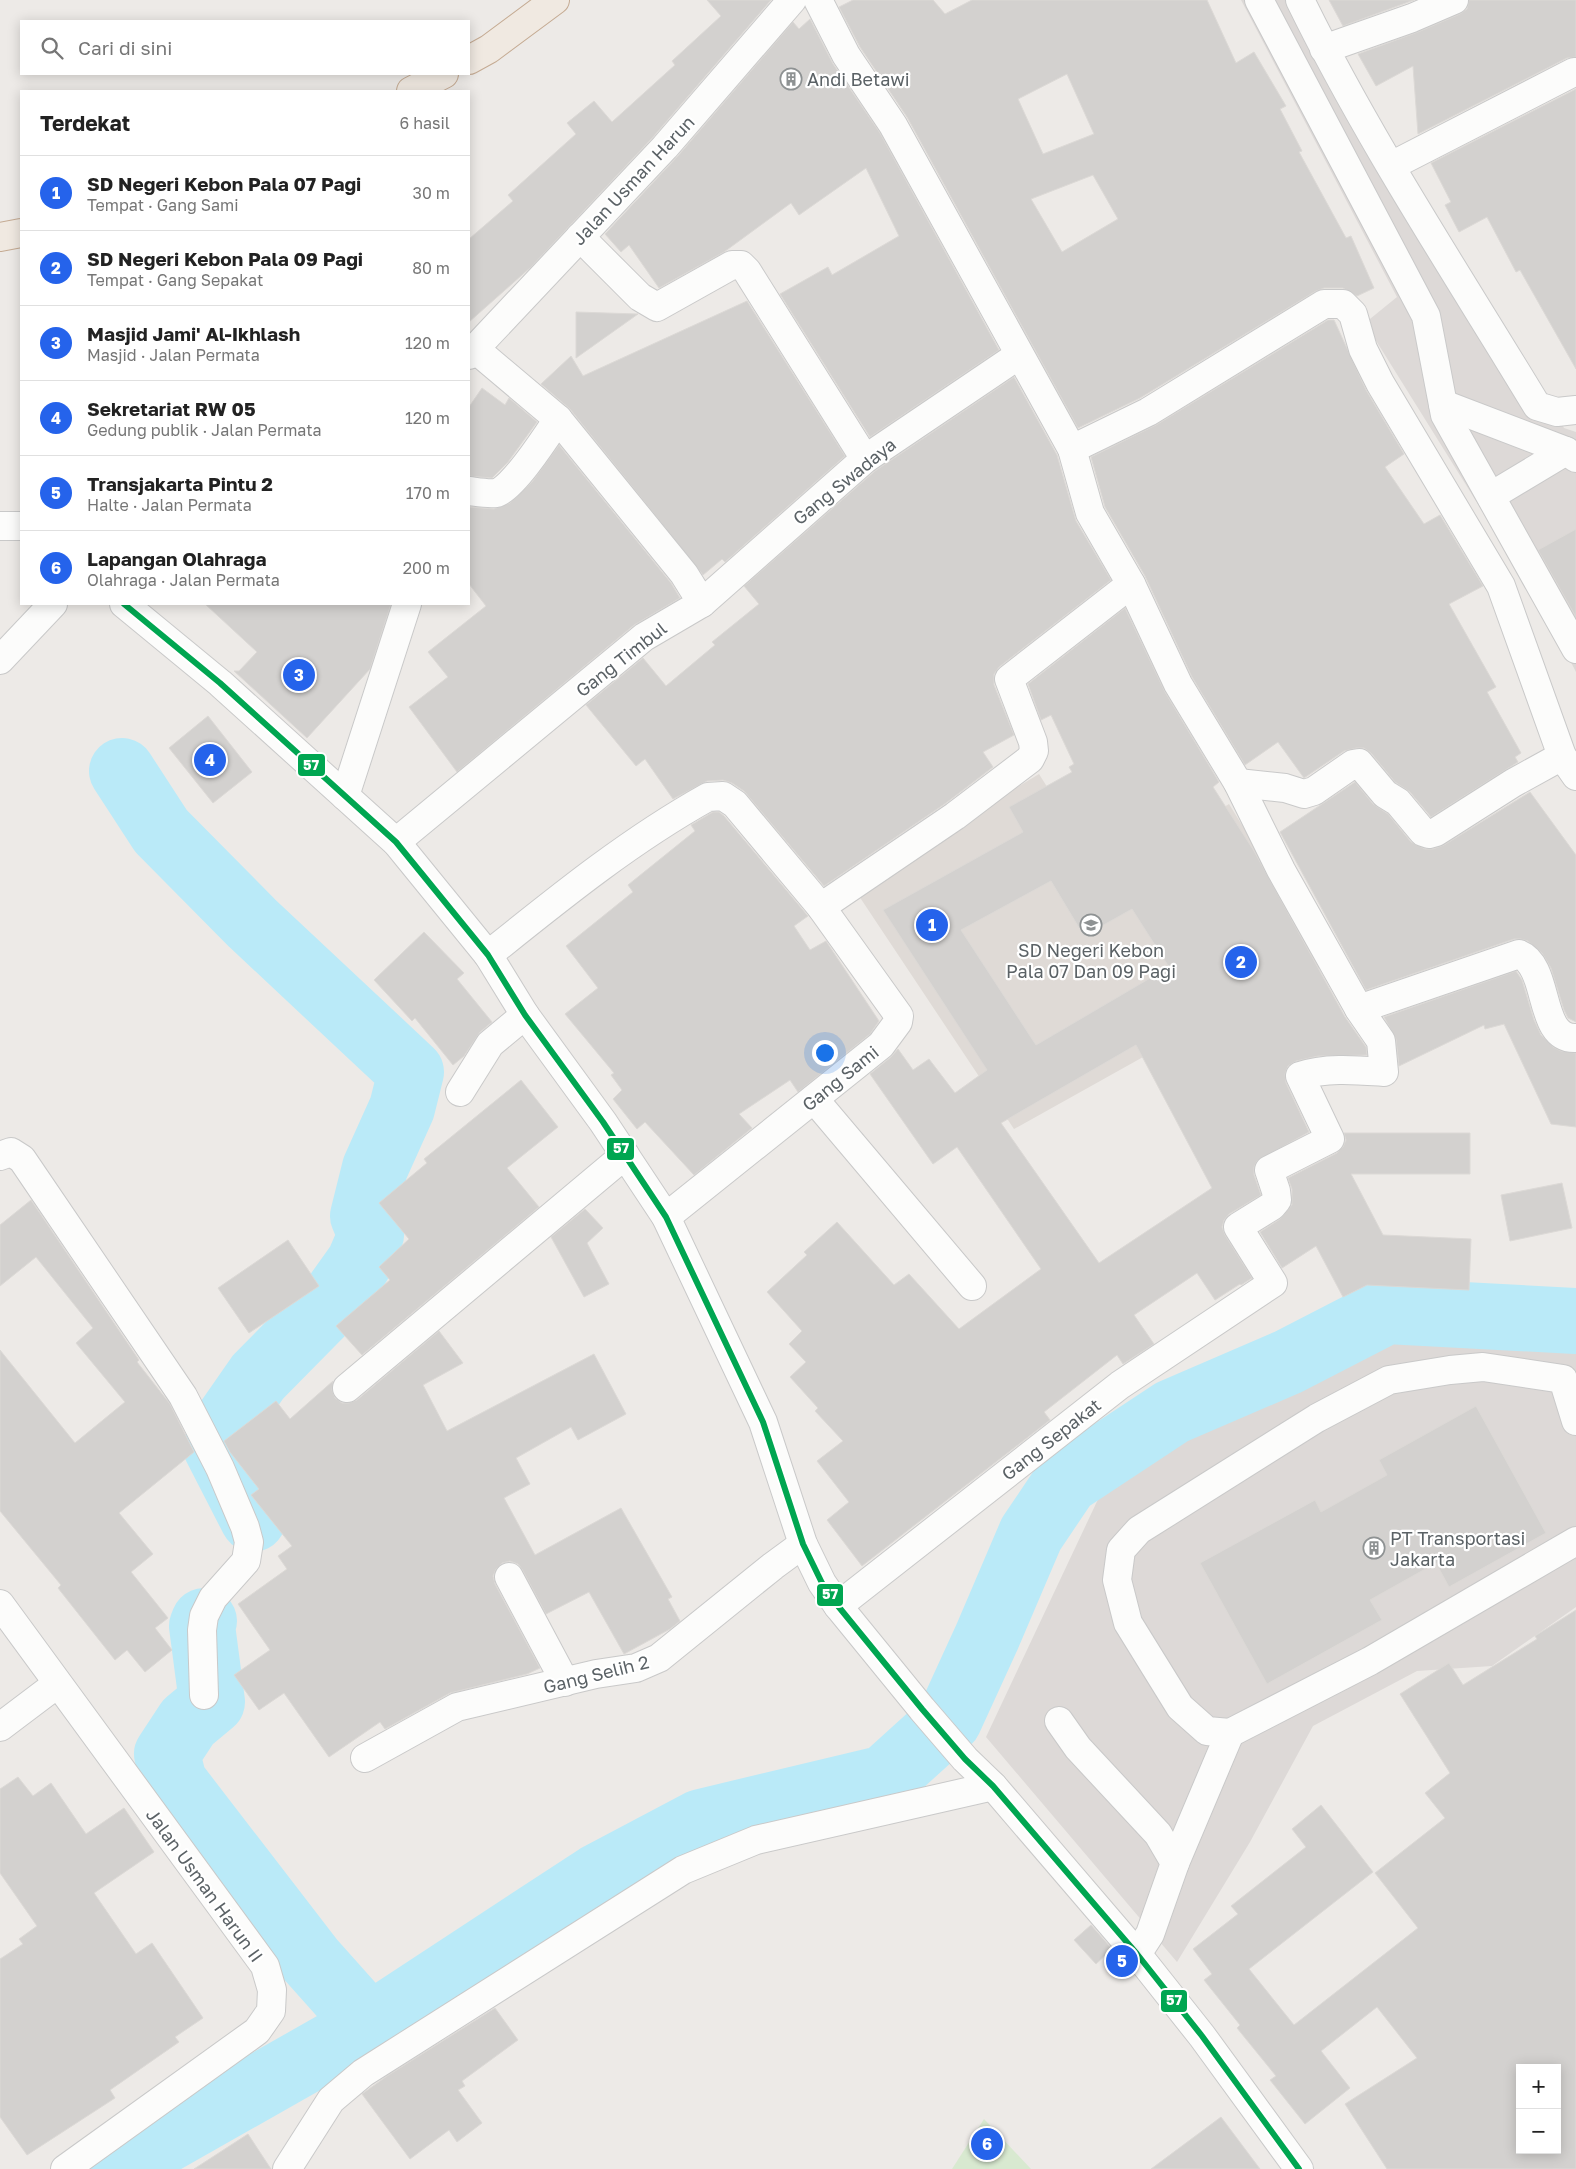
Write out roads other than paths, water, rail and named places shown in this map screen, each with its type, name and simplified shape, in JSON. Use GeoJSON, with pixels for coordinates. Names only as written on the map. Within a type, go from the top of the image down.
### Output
{"type":"FeatureCollection","features":[{"type":"Feature","properties":{"kind":"highway"},"geometry":{"type":"LineString","coordinates":[[470,59],[489,49],[555,0]]}},
{"type":"Feature","properties":{"kind":"highway"},"geometry":{"type":"LineString","coordinates":[[413,90],[442,75]]}},
{"type":"Feature","properties":{"kind":"highway"},"geometry":{"type":"LineString","coordinates":[[0,237],[20,233]]}},
{"type":"Feature","properties":{"kind":"street","name":"Jalan Usman Harun"},"geometry":{"type":"LineString","coordinates":[[472,352],[665,147],[792,0]]}},
{"type":"Feature","properties":{"kind":"street"},"geometry":{"type":"LineString","coordinates":[[818,0],[846,55],[893,125],[1072,450],[1090,514],[1131,584],[1178,684],[1238,783],[1281,870],[1359,1009],[1519,954],[1527,957],[1534,966],[1553,1025],[1561,1035],[1576,1038]]}},
{"type":"Feature","properties":{"kind":"street"},"geometry":{"type":"LineString","coordinates":[[1259,0],[1426,316],[1445,415],[1576,649]]}},
{"type":"Feature","properties":{"kind":"street"},"geometry":{"type":"LineString","coordinates":[[1300,0],[1324,49],[1391,166],[1537,406],[1557,412],[1576,410]]}},
{"type":"Feature","properties":{"kind":"street"},"geometry":{"type":"LineString","coordinates":[[1324,49],[1412,18],[1454,0]]}},
{"type":"Feature","properties":{"kind":"street"},"geometry":{"type":"LineString","coordinates":[[1391,166],[1574,72]]}},
{"type":"Feature","properties":{"kind":"street"},"geometry":{"type":"LineString","coordinates":[[580,238],[640,297],[656,307],[732,265],[740,265],[747,271],[865,459]]}},
{"type":"Feature","properties":{"kind":"street"},"geometry":{"type":"LineString","coordinates":[[1072,450],[1148,412],[1324,304],[1343,304],[1353,314],[1363,349],[1380,383],[1501,586],[1569,766],[1513,783],[1436,832],[1429,834],[1423,832],[1398,802],[1385,794],[1359,763],[1353,764],[1314,791],[1304,794],[1285,788],[1238,783]]}},
{"type":"Feature","properties":{"kind":"street"},"geometry":{"type":"LineString","coordinates":[[472,352],[558,419],[684,574],[702,603]]}},
{"type":"Feature","properties":{"kind":"street","name":"Gang Swadaya"},"geometry":{"type":"LineString","coordinates":[[702,603],[865,459],[1019,355]]}},
{"type":"Feature","properties":{"kind":"street"},"geometry":{"type":"LineString","coordinates":[[1443,404],[1571,454]]}},
{"type":"Feature","properties":{"kind":"street"},"geometry":{"type":"LineString","coordinates":[[470,491],[496,493],[503,491],[530,459],[558,419]]}},
{"type":"Feature","properties":{"kind":"street"},"geometry":{"type":"LineString","coordinates":[[1491,496],[1571,454]]}},
{"type":"Feature","properties":{"kind":"street"},"geometry":{"type":"LineString","coordinates":[[0,526],[20,526]]}},
{"type":"Feature","properties":{"kind":"street"},"geometry":{"type":"LineString","coordinates":[[488,955],[593,871],[708,797],[723,796],[735,804],[821,906],[955,816],[1030,760],[1034,751],[1033,742],[1008,679],[1131,584]]}},
{"type":"Feature","properties":{"kind":"street","name":"Gang Timbul"},"geometry":{"type":"LineString","coordinates":[[396,842],[644,637],[702,603]]}},
{"type":"Feature","properties":{"kind":"street"},"geometry":{"type":"LineString","coordinates":[[0,660],[52,605]]}},
{"type":"Feature","properties":{"kind":"street"},"geometry":{"type":"LineString","coordinates":[[125,605],[220,683],[396,842],[488,955],[525,1016],[603,1122],[666,1217],[763,1422],[803,1544],[822,1583],[838,1606],[922,1709],[965,1759],[993,1786],[1137,1954],[1202,2036],[1299,2169]]}},
{"type":"Feature","properties":{"kind":"street"},"geometry":{"type":"LineString","coordinates":[[344,796],[407,605]]}},
{"type":"Feature","properties":{"kind":"street","name":"Gang Sami"},"geometry":{"type":"LineString","coordinates":[[666,1217],[881,1045],[898,1022],[899,1016],[821,906]]}},
{"type":"Feature","properties":{"kind":"street","name":"Gang Sepakat"},"geometry":{"type":"LineString","coordinates":[[838,1606],[1120,1385],[1274,1283],[1238,1227],[1272,1206],[1277,1200],[1269,1170],[1330,1139],[1300,1076],[1309,1073],[1355,1070],[1384,1072],[1381,1041],[1359,1009]]}},
{"type":"Feature","properties":{"kind":"street"},"geometry":{"type":"LineString","coordinates":[[460,1092],[490,1044],[525,1016]]}},
{"type":"Feature","properties":{"kind":"street"},"geometry":{"type":"LineString","coordinates":[[814,1099],[972,1286]]}},
{"type":"Feature","properties":{"kind":"street"},"geometry":{"type":"LineString","coordinates":[[0,1156],[11,1152],[22,1159],[183,1396],[220,1468],[245,1527],[249,1542],[246,1561],[213,1598],[204,1616],[202,1630],[204,1695]]}},
{"type":"Feature","properties":{"kind":"street"},"geometry":{"type":"LineString","coordinates":[[347,1388],[625,1155]]}},
{"type":"Feature","properties":{"kind":"street"},"geometry":{"type":"LineString","coordinates":[[1576,1421],[1569,1379],[1483,1367],[1450,1370],[1389,1380],[1317,1418],[1139,1530],[1121,1550],[1117,1580],[1128,1623],[1180,1707],[1207,1731],[1230,1733],[1370,1661],[1576,1541]]}},
{"type":"Feature","properties":{"kind":"street","name":"Gang Selih 2"},"geometry":{"type":"LineString","coordinates":[[366,1758],[457,1707],[636,1668],[659,1658],[803,1544]]}},
{"type":"Feature","properties":{"kind":"street"},"geometry":{"type":"LineString","coordinates":[[509,1576],[566,1682]]}},
{"type":"Feature","properties":{"kind":"street","name":"Jalan Usman Harun II"},"geometry":{"type":"LineString","coordinates":[[0,1604],[265,1966],[272,1990],[271,2011],[257,2031],[66,2169]]}},
{"type":"Feature","properties":{"kind":"street"},"geometry":{"type":"LineString","coordinates":[[0,1727],[58,1684]]}},
{"type":"Feature","properties":{"kind":"street"},"geometry":{"type":"LineString","coordinates":[[1059,1721],[1078,1748],[1158,1834],[1175,1863]]}},
{"type":"Feature","properties":{"kind":"street"},"geometry":{"type":"LineString","coordinates":[[1137,1954],[1150,1934],[1175,1863],[1230,1733]]}},
{"type":"Feature","properties":{"kind":"street"},"geometry":{"type":"LineString","coordinates":[[287,2169],[330,2100],[362,2073],[683,1870],[756,1840],[993,1786]]}},
{"type":"Feature","properties":{"kind":"waterway"},"geometry":{"type":"LineString","coordinates":[[122,771],[161,831],[252,923],[411,1072],[402,1108],[375,1168],[363,1216],[371,1235],[359,1263],[329,1305],[258,1377],[226,1423],[216,1447],[253,1519]]}},
{"type":"Feature","properties":{"kind":"waterway"},"geometry":{"type":"LineString","coordinates":[[122,2169],[146,2151],[391,2012],[597,1877],[701,1822],[885,1778],[949,1720],[1031,1534],[1066,1482],[1172,1412],[1288,1362],[1387,1311],[1576,1321]]}},
{"type":"Feature","properties":{"kind":"waterway"},"geometry":{"type":"LineString","coordinates":[[204,1621],[202,1626],[212,1702],[188,1722],[167,1754],[174,1782],[311,1960],[369,2025]]}},
{"type":"Feature","properties":{"kind":"place","name":"Andi Betawi"},"geometry":{"type":"Point","coordinates":[791,79]}},
{"type":"Feature","properties":{"kind":"place","name":"Masjid Jami' Al-Ikhlash"},"geometry":{"type":"Point","coordinates":[299,675]}},
{"type":"Feature","properties":{"kind":"place","name":"Sekretariat RW 05"},"geometry":{"type":"Point","coordinates":[210,760]}},
{"type":"Feature","properties":{"kind":"place","name":"SD Negeri Kebon Pala 07 Pagi"},"geometry":{"type":"Point","coordinates":[932,925]}},
{"type":"Feature","properties":{"kind":"place","name":"SD Negeri Kebon Pala 07 Dan 09 Pagi"},"geometry":{"type":"Point","coordinates":[1091,925]}},
{"type":"Feature","properties":{"kind":"place","name":"SD Negeri Kebon Pala 09 Pagi"},"geometry":{"type":"Point","coordinates":[1241,962]}},
{"type":"Feature","properties":{"kind":"place","name":"PT Transportasi Jakarta"},"geometry":{"type":"Point","coordinates":[1374,1548]}},
{"type":"Feature","properties":{"kind":"place","name":"Transjakarta Pintu 2"},"geometry":{"type":"Point","coordinates":[1122,1961]}},
{"type":"Feature","properties":{"kind":"place","name":"Lapangan Olahraga"},"geometry":{"type":"Point","coordinates":[987,2144]}}]}
